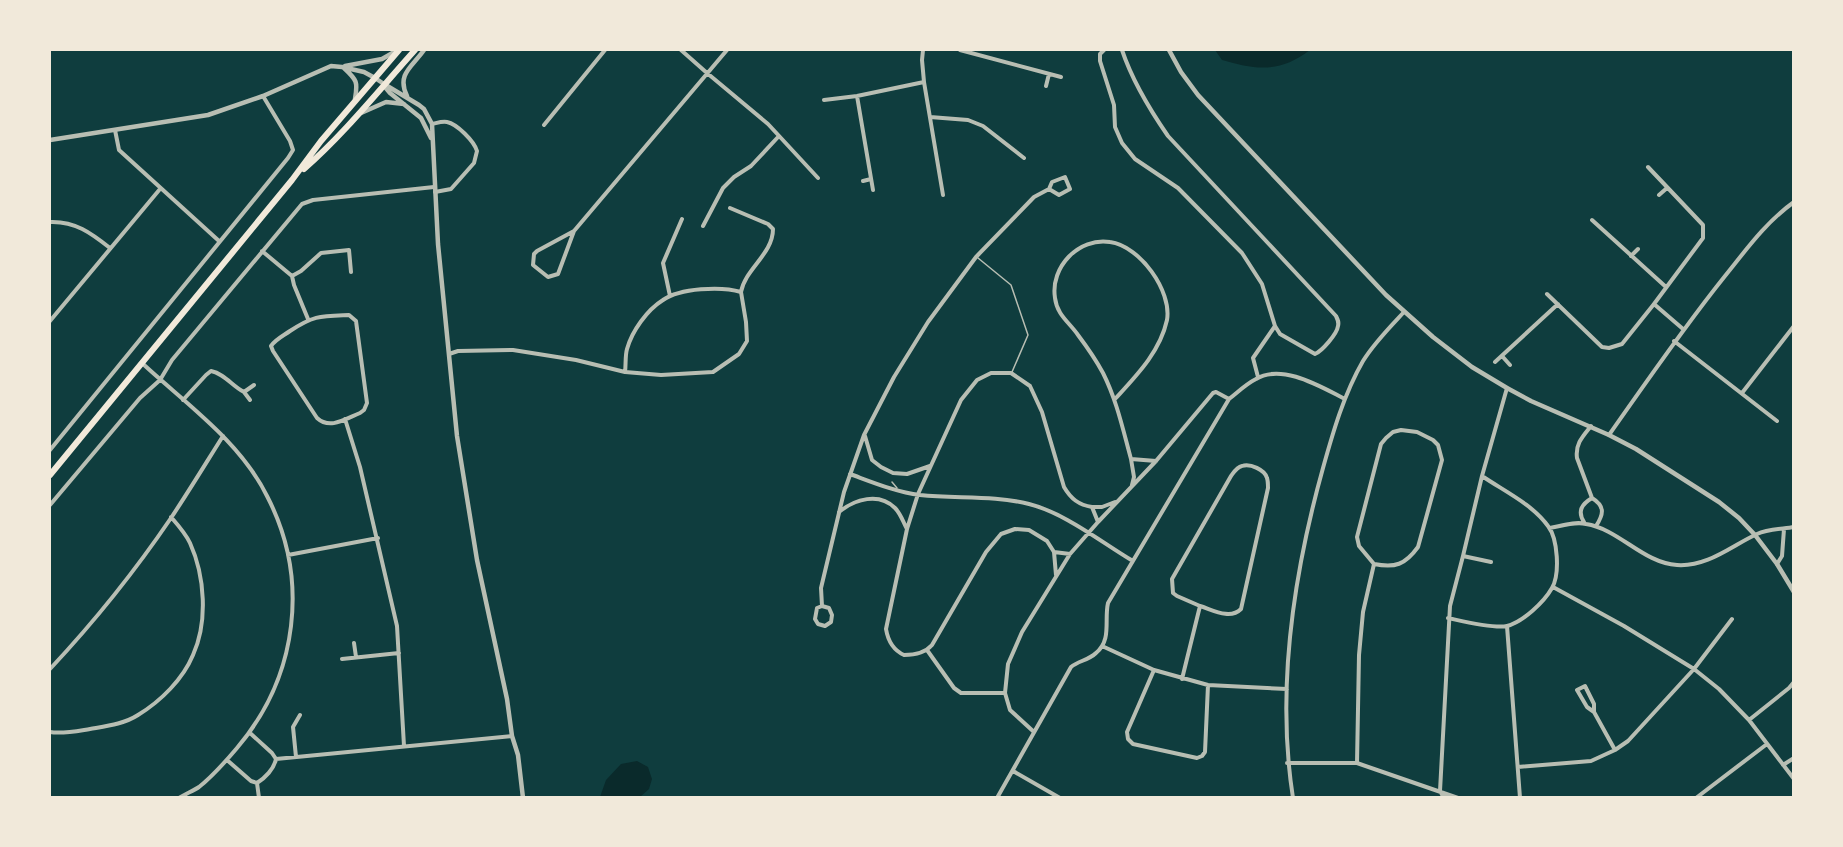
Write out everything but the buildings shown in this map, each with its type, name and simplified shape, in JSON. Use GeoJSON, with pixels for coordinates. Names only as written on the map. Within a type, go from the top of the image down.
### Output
{"type":"FeatureCollection","features":[{"type":"Feature","properties":{"kind":"highway"},"geometry":{"type":"LineString","coordinates":[[50,475],[292,180],[321,141],[399,50]]}},
{"type":"Feature","properties":{"kind":"highway"},"geometry":{"type":"LineString","coordinates":[[292,180],[326,150],[415,50]]}},
{"type":"Feature","properties":{"kind":"street"},"geometry":{"type":"LineString","coordinates":[[342,67],[382,59],[399,50]]}},
{"type":"Feature","properties":{"kind":"street"},"geometry":{"type":"LineString","coordinates":[[408,98],[403,87],[403,80],[407,71],[424,50]]}},
{"type":"Feature","properties":{"kind":"street"},"geometry":{"type":"LineString","coordinates":[[544,125],[606,50]]}},
{"type":"Feature","properties":{"kind":"street"},"geometry":{"type":"LineString","coordinates":[[681,50],[768,124],[818,178]]}},
{"type":"Feature","properties":{"kind":"street"},"geometry":{"type":"LineString","coordinates":[[574,231],[537,251],[534,254],[533,265],[548,277],[558,274],[574,231],[727,50]]}},
{"type":"Feature","properties":{"kind":"street"},"geometry":{"type":"LineString","coordinates":[[923,50],[924,82],[943,195]]}},
{"type":"Feature","properties":{"kind":"street"},"geometry":{"type":"LineString","coordinates":[[960,50],[1061,77]]}},
{"type":"Feature","properties":{"kind":"street"},"geometry":{"type":"LineString","coordinates":[[1104,50],[1100,54],[1100,61],[1114,105],[1115,127],[1122,143],[1135,159],[1178,189],[1242,253],[1262,284],[1275,326],[1280,334],[1315,354],[1320,352],[1336,330],[1338,322],[1336,316],[1168,136],[1150,109],[1122,50]]}},
{"type":"Feature","properties":{"kind":"street"},"geometry":{"type":"LineString","coordinates":[[1169,50],[1181,72],[1198,95],[1404,312],[1472,367],[1507,388],[1636,449],[1719,502],[1755,535],[1794,591]]}},
{"type":"Feature","properties":{"kind":"street"},"geometry":{"type":"LineString","coordinates":[[50,140],[208,115],[263,96],[331,66],[364,72],[424,110],[432,124],[434,190],[450,384],[457,436],[477,560],[507,699],[512,736],[518,755],[523,798]]}},
{"type":"Feature","properties":{"kind":"street"},"geometry":{"type":"LineString","coordinates":[[342,67],[356,78],[355,104]]}},
{"type":"Feature","properties":{"kind":"street"},"geometry":{"type":"LineString","coordinates":[[1046,86],[1049,74]]}},
{"type":"Feature","properties":{"kind":"street"},"geometry":{"type":"LineString","coordinates":[[824,100],[857,96],[924,82]]}},
{"type":"Feature","properties":{"kind":"street"},"geometry":{"type":"LineString","coordinates":[[384,84],[390,93],[421,118],[432,141]]}},
{"type":"Feature","properties":{"kind":"street"},"geometry":{"type":"LineString","coordinates":[[50,450],[293,150],[263,96]]}},
{"type":"Feature","properties":{"kind":"street"},"geometry":{"type":"LineString","coordinates":[[857,96],[873,190]]}},
{"type":"Feature","properties":{"kind":"street"},"geometry":{"type":"LineString","coordinates":[[359,114],[386,102],[404,104]]}},
{"type":"Feature","properties":{"kind":"street"},"geometry":{"type":"LineString","coordinates":[[930,117],[968,120],[983,126],[1024,158]]}},
{"type":"Feature","properties":{"kind":"street"},"geometry":{"type":"LineString","coordinates":[[50,505],[140,398],[160,380],[172,360],[298,208],[313,200],[451,189],[474,163],[477,155],[476,147],[471,138],[451,123],[445,121],[432,124]]}},
{"type":"Feature","properties":{"kind":"street"},"geometry":{"type":"LineString","coordinates":[[115,130],[119,150],[219,241]]}},
{"type":"Feature","properties":{"kind":"street"},"geometry":{"type":"LineString","coordinates":[[703,226],[723,188],[734,177],[751,166],[779,136]]}},
{"type":"Feature","properties":{"kind":"street"},"geometry":{"type":"LineString","coordinates":[[1547,294],[1597,343],[1609,348],[1622,344],[1654,304],[1703,238],[1704,232],[1703,225],[1648,167]]}},
{"type":"Feature","properties":{"kind":"street"},"geometry":{"type":"LineString","coordinates":[[822,606],[821,588],[849,474],[864,435],[894,377],[928,322],[976,257],[1034,197],[1049,189],[1052,182],[1065,177],[1070,189],[1059,195],[1049,189]]}},
{"type":"Feature","properties":{"kind":"street"},"geometry":{"type":"LineString","coordinates":[[863,181],[871,179]]}},
{"type":"Feature","properties":{"kind":"street"},"geometry":{"type":"LineString","coordinates":[[1659,195],[1667,188]]}},
{"type":"Feature","properties":{"kind":"street"},"geometry":{"type":"LineString","coordinates":[[50,321],[160,189]]}},
{"type":"Feature","properties":{"kind":"street"},"geometry":{"type":"LineString","coordinates":[[1609,435],[1674,341],[1760,232],[1779,212],[1794,202]]}},
{"type":"Feature","properties":{"kind":"street"},"geometry":{"type":"LineString","coordinates":[[449,354],[458,351],[513,350],[576,360],[625,372],[661,375],[713,372],[739,354],[747,340],[742,285],[763,257],[773,234],[773,229],[768,224],[730,208]]}},
{"type":"Feature","properties":{"kind":"street"},"geometry":{"type":"LineString","coordinates":[[670,296],[663,264],[682,219]]}},
{"type":"Feature","properties":{"kind":"street"},"geometry":{"type":"LineString","coordinates":[[1592,220],[1666,286]]}},
{"type":"Feature","properties":{"kind":"street"},"geometry":{"type":"LineString","coordinates":[[50,222],[74,224],[110,248]]}},
{"type":"Feature","properties":{"kind":"street"},"geometry":{"type":"LineString","coordinates":[[1116,399],[1138,374],[1156,348],[1166,323],[1167,302],[1155,276],[1134,253],[1111,242],[1098,242],[1078,249],[1061,264],[1054,287],[1055,298],[1061,316],[1079,335],[1116,399],[1131,459],[1134,477],[1131,488]]}},
{"type":"Feature","properties":{"kind":"street"},"geometry":{"type":"LineString","coordinates":[[1631,255],[1638,249]]}},
{"type":"Feature","properties":{"kind":"street"},"geometry":{"type":"LineString","coordinates":[[292,276],[321,253],[349,250],[351,272]]}},
{"type":"Feature","properties":{"kind":"street"},"geometry":{"type":"LineString","coordinates":[[262,251],[292,276],[308,319]]}},
{"type":"Feature","properties":{"kind":"street"},"geometry":{"type":"LineString","coordinates":[[625,372],[627,349],[635,332],[651,310],[662,300],[704,288],[732,289],[741,292]]}},
{"type":"Feature","properties":{"kind":"street"},"geometry":{"type":"LineString","coordinates":[[1495,362],[1558,304]]}},
{"type":"Feature","properties":{"kind":"street"},"geometry":{"type":"LineString","coordinates":[[1654,304],[1683,329]]}},
{"type":"Feature","properties":{"kind":"street"},"geometry":{"type":"LineString","coordinates":[[1293,798],[1287,763],[1287,689],[1296,589],[1311,511],[1345,399],[1363,361],[1404,312]]}},
{"type":"Feature","properties":{"kind":"street"},"geometry":{"type":"LineString","coordinates":[[349,315],[356,321],[367,403],[364,410],[345,419],[323,424],[316,418],[271,346],[276,340],[308,319],[349,315]]}},
{"type":"Feature","properties":{"kind":"street"},"geometry":{"type":"LineString","coordinates":[[1258,377],[1253,358],[1275,326]]}},
{"type":"Feature","properties":{"kind":"street"},"geometry":{"type":"LineString","coordinates":[[1742,393],[1794,326]]}},
{"type":"Feature","properties":{"kind":"street"},"geometry":{"type":"LineString","coordinates":[[1674,341],[1778,422]]}},
{"type":"Feature","properties":{"kind":"street"},"geometry":{"type":"LineString","coordinates":[[1502,356],[1510,365]]}},
{"type":"Feature","properties":{"kind":"street"},"geometry":{"type":"LineString","coordinates":[[142,363],[224,436],[249,467],[267,495],[279,522],[294,584],[286,657],[270,699],[250,733],[226,760],[199,787],[179,798]]}},
{"type":"Feature","properties":{"kind":"street"},"geometry":{"type":"LineString","coordinates":[[183,400],[212,371],[222,375],[244,392],[250,400]]}},
{"type":"Feature","properties":{"kind":"street"},"geometry":{"type":"LineString","coordinates":[[1056,576],[1054,552],[1047,541],[1029,531],[1015,529],[1001,534],[986,552],[927,650],[904,655],[894,649],[888,638],[886,628],[907,529],[918,495],[961,400],[977,380],[991,373],[1011,373],[1030,386],[1042,412],[1064,488],[1069,496],[1079,504],[1092,507],[1102,507],[1117,501]]}},
{"type":"Feature","properties":{"kind":"street"},"geometry":{"type":"LineString","coordinates":[[997,798],[1071,668],[1095,654],[1102,646],[1107,634],[1108,603],[1229,399],[1258,377],[1275,374],[1301,377],[1345,399]]}},
{"type":"Feature","properties":{"kind":"street"},"geometry":{"type":"LineString","coordinates":[[244,392],[254,385]]}},
{"type":"Feature","properties":{"kind":"street"},"geometry":{"type":"LineString","coordinates":[[1444,798],[1440,791],[1449,606],[1507,388]]}},
{"type":"Feature","properties":{"kind":"street"},"geometry":{"type":"LineString","coordinates":[[1034,732],[1010,710],[1005,693],[1008,664],[1022,632],[1070,554],[1087,533],[1156,461],[1213,393],[1216,392],[1229,399]]}},
{"type":"Feature","properties":{"kind":"street"},"geometry":{"type":"LineString","coordinates":[[345,419],[378,538],[397,626],[404,746]]}},
{"type":"Feature","properties":{"kind":"street"},"geometry":{"type":"LineString","coordinates":[[1591,426],[1579,442],[1576,451],[1592,498],[1602,509],[1602,517],[1596,526]]}},
{"type":"Feature","properties":{"kind":"street"},"geometry":{"type":"LineString","coordinates":[[1401,430],[1418,432],[1438,445],[1442,460],[1418,547],[1410,558],[1398,565],[1374,564],[1359,546],[1358,537],[1382,444],[1393,432],[1401,430]]}},
{"type":"Feature","properties":{"kind":"street"},"geometry":{"type":"LineString","coordinates":[[864,435],[872,460],[893,473],[907,474],[930,465]]}},
{"type":"Feature","properties":{"kind":"street"},"geometry":{"type":"LineString","coordinates":[[50,669],[99,612],[171,517],[224,436]]}},
{"type":"Feature","properties":{"kind":"street"},"geometry":{"type":"LineString","coordinates":[[1131,459],[1156,461]]}},
{"type":"Feature","properties":{"kind":"street"},"geometry":{"type":"LineString","coordinates":[[1242,465],[1250,465],[1266,474],[1268,488],[1241,609],[1236,614],[1229,615],[1200,606],[1177,597],[1173,593],[1172,579],[1231,476],[1242,465]]}},
{"type":"Feature","properties":{"kind":"street"},"geometry":{"type":"LineString","coordinates":[[849,474],[918,495],[1010,500],[1041,508],[1133,561]]}},
{"type":"Feature","properties":{"kind":"street"},"geometry":{"type":"LineString","coordinates":[[1448,618],[1493,626],[1507,626],[1538,607],[1553,587],[1557,567],[1556,549],[1550,528],[1528,506],[1482,476]]}},
{"type":"Feature","properties":{"kind":"street"},"geometry":{"type":"LineString","coordinates":[[1584,523],[1580,510],[1592,498]]}},
{"type":"Feature","properties":{"kind":"street"},"geometry":{"type":"LineString","coordinates":[[838,512],[854,503],[880,499],[894,506],[907,529]]}},
{"type":"Feature","properties":{"kind":"street"},"geometry":{"type":"LineString","coordinates":[[1092,507],[1098,522]]}},
{"type":"Feature","properties":{"kind":"street"},"geometry":{"type":"LineString","coordinates":[[50,732],[74,732],[113,725],[138,715],[169,689],[184,671],[198,642],[202,618],[202,588],[189,542],[171,517]]}},
{"type":"Feature","properties":{"kind":"street"},"geometry":{"type":"LineString","coordinates":[[1550,528],[1584,523],[1596,526],[1642,552],[1674,565],[1695,565],[1761,532],[1794,527]]}},
{"type":"Feature","properties":{"kind":"street"},"geometry":{"type":"LineString","coordinates":[[1777,564],[1782,556],[1784,529]]}},
{"type":"Feature","properties":{"kind":"street"},"geometry":{"type":"LineString","coordinates":[[288,555],[378,538]]}},
{"type":"Feature","properties":{"kind":"street"},"geometry":{"type":"LineString","coordinates":[[1054,552],[1070,554]]}},
{"type":"Feature","properties":{"kind":"street"},"geometry":{"type":"LineString","coordinates":[[1463,556],[1491,562]]}},
{"type":"Feature","properties":{"kind":"street"},"geometry":{"type":"LineString","coordinates":[[1358,763],[1359,655],[1363,612],[1374,564]]}},
{"type":"Feature","properties":{"kind":"street"},"geometry":{"type":"LineString","coordinates":[[1553,587],[1624,626],[1694,669],[1719,689],[1749,720],[1794,779]]}},
{"type":"Feature","properties":{"kind":"street"},"geometry":{"type":"LineString","coordinates":[[822,606],[829,608],[832,615],[831,621],[825,626],[818,624],[815,619],[817,608],[822,606]]}},
{"type":"Feature","properties":{"kind":"street"},"geometry":{"type":"LineString","coordinates":[[1182,679],[1200,606]]}},
{"type":"Feature","properties":{"kind":"street"},"geometry":{"type":"LineString","coordinates":[[1518,767],[1590,761],[1615,750],[1628,741],[1694,669],[1732,619]]}},
{"type":"Feature","properties":{"kind":"street"},"geometry":{"type":"LineString","coordinates":[[1507,626],[1521,798]]}},
{"type":"Feature","properties":{"kind":"street"},"geometry":{"type":"LineString","coordinates":[[354,643],[356,657]]}},
{"type":"Feature","properties":{"kind":"street"},"geometry":{"type":"LineString","coordinates":[[1102,646],[1154,670],[1182,679],[1208,685],[1287,689]]}},
{"type":"Feature","properties":{"kind":"street"},"geometry":{"type":"LineString","coordinates":[[927,650],[958,692],[1005,693]]}},
{"type":"Feature","properties":{"kind":"street"},"geometry":{"type":"LineString","coordinates":[[342,659],[399,653]]}},
{"type":"Feature","properties":{"kind":"street"},"geometry":{"type":"LineString","coordinates":[[1154,670],[1127,732],[1128,739],[1133,744],[1197,758],[1202,756],[1208,685]]}},
{"type":"Feature","properties":{"kind":"street"},"geometry":{"type":"LineString","coordinates":[[1749,720],[1785,692],[1794,682]]}},
{"type":"Feature","properties":{"kind":"street"},"geometry":{"type":"LineString","coordinates":[[1594,712],[1594,704],[1585,686],[1577,690],[1587,707],[1594,712],[1615,750]]}},
{"type":"Feature","properties":{"kind":"street"},"geometry":{"type":"LineString","coordinates":[[296,757],[293,727],[300,715]]}},
{"type":"Feature","properties":{"kind":"street"},"geometry":{"type":"LineString","coordinates":[[250,733],[276,759],[271,770],[256,783]]}},
{"type":"Feature","properties":{"kind":"street"},"geometry":{"type":"LineString","coordinates":[[276,759],[512,736]]}},
{"type":"Feature","properties":{"kind":"street"},"geometry":{"type":"LineString","coordinates":[[1696,798],[1767,744]]}},
{"type":"Feature","properties":{"kind":"street"},"geometry":{"type":"LineString","coordinates":[[1783,765],[1794,758]]}},
{"type":"Feature","properties":{"kind":"street"},"geometry":{"type":"LineString","coordinates":[[226,760],[256,783]]}},
{"type":"Feature","properties":{"kind":"street"},"geometry":{"type":"LineString","coordinates":[[1287,763],[1358,763],[1458,798]]}},
{"type":"Feature","properties":{"kind":"street"},"geometry":{"type":"LineString","coordinates":[[1013,771],[1060,798]]}},
{"type":"Feature","properties":{"kind":"street"},"geometry":{"type":"LineString","coordinates":[[256,783],[259,798]]}},
{"type":"Feature","properties":{"kind":"lane"},"geometry":{"type":"LineString","coordinates":[[976,257],[1011,285],[1028,335],[1011,373]]}},
{"type":"Feature","properties":{"kind":"lane"},"geometry":{"type":"LineString","coordinates":[[891,482],[898,489]]}},
{"type":"Feature","properties":{"kind":"water"},"geometry":{"type":"Polygon","coordinates":[[[1215,50],[1310,50],[1288,63],[1257,67],[1222,60],[1215,50]]]}},
{"type":"Feature","properties":{"kind":"water"},"geometry":{"type":"Polygon","coordinates":[[[637,761],[648,767],[652,779],[649,789],[640,797],[600,797],[606,780],[621,764],[637,761]]]}}]}
